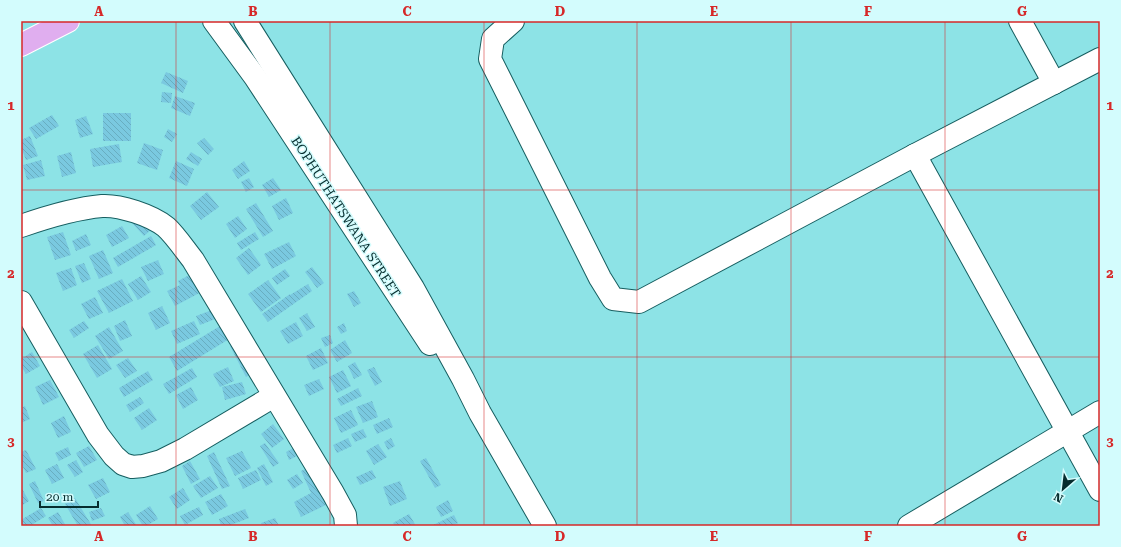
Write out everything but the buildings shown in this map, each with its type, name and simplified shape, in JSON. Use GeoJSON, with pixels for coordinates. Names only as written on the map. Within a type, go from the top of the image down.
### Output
{"type":"FeatureCollection","features":[{"type":"Feature","properties":{"kind":"main road"},"geometry":{"type":"LineString","coordinates":[[21,45],[68,21]]}},
{"type":"Feature","properties":{"kind":"street","name":"BOPHUTHATSWANA STREET"},"geometry":{"type":"LineString","coordinates":[[214,21],[254,77],[440,360],[461,390],[480,413]]}},
{"type":"Feature","properties":{"kind":"street","name":"BOPHUTHATSWANA STREET"},"geometry":{"type":"LineString","coordinates":[[245,21],[413,288],[464,378],[480,413],[545,526]]}},
{"type":"Feature","properties":{"kind":"street"},"geometry":{"type":"LineString","coordinates":[[513,21],[493,38],[490,59],[600,278],[613,298],[639,302],[915,155],[1100,59]]}},
{"type":"Feature","properties":{"kind":"street"},"geometry":{"type":"LineString","coordinates":[[1020,21],[1054,83]]}},
{"type":"Feature","properties":{"kind":"street"},"geometry":{"type":"LineString","coordinates":[[915,155],[1100,490]]}},
{"type":"Feature","properties":{"kind":"street"},"geometry":{"type":"LineString","coordinates":[[21,226],[67,213],[103,206],[146,215],[166,227],[193,260],[345,515],[346,526]]}},
{"type":"Feature","properties":{"kind":"street"},"geometry":{"type":"LineString","coordinates":[[21,302],[98,435],[114,456],[123,464],[132,467],[143,466],[161,461],[186,449],[274,396]]}},
{"type":"Feature","properties":{"kind":"street"},"geometry":{"type":"LineString","coordinates":[[909,526],[1100,412]]}}]}
